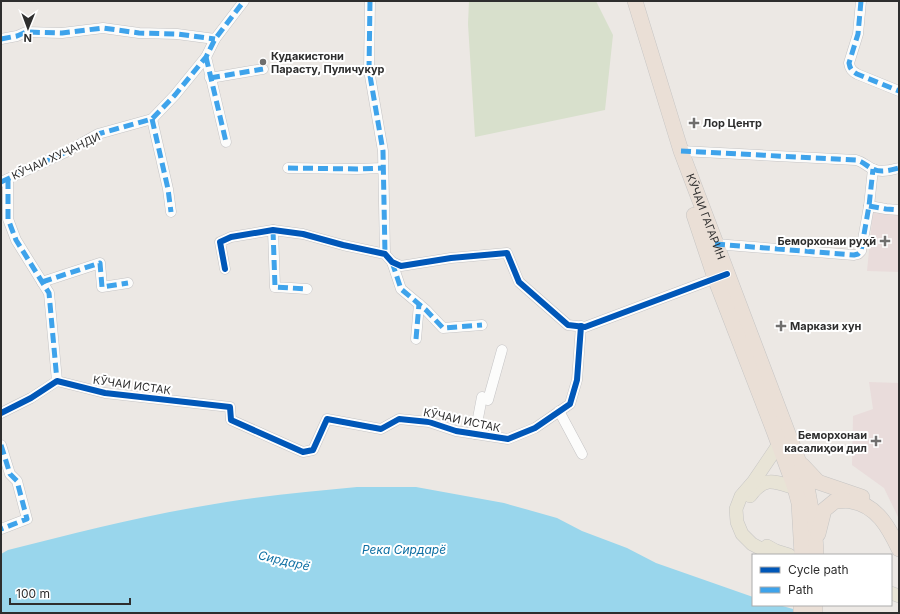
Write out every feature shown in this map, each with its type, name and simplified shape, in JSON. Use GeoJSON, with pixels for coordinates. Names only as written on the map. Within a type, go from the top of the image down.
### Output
{"type":"FeatureCollection","features":[{"type":"Feature","properties":{"kind":"highway","name":"КӮЧАИ ГАГАРИН"},"geometry":{"type":"LineString","coordinates":[[626,1],[799,502],[809,549]]}},
{"type":"Feature","properties":{"kind":"highway","name":"КӮЧАИ ГАГАРИН"},"geometry":{"type":"LineString","coordinates":[[635,1],[681,150],[716,244],[721,276],[806,481],[809,549]]}},
{"type":"Feature","properties":{"kind":"highway"},"geometry":{"type":"LineString","coordinates":[[797,460],[818,482],[882,506],[888,512],[899,532]]}},
{"type":"Feature","properties":{"kind":"highway"},"geometry":{"type":"LineString","coordinates":[[809,549],[824,510],[835,501],[852,501],[867,506],[879,515],[899,549]]}},
{"type":"Feature","properties":{"kind":"main road"},"geometry":{"type":"LineString","coordinates":[[771,554],[752,544],[742,534],[737,522],[736,509],[741,496],[754,481],[776,438]]}},
{"type":"Feature","properties":{"kind":"main road"},"geometry":{"type":"LineString","coordinates":[[786,554],[776,551],[755,540],[748,531],[742,518],[747,501],[757,487],[767,481],[780,483],[794,488]]}},
{"type":"Feature","properties":{"kind":"street","name":"КӮЧАИ ХУҶАНДИ"},"geometry":{"type":"LineString","coordinates":[[4,180],[66,152],[98,134],[152,118],[175,95],[206,57],[215,39],[244,1]]}},
{"type":"Feature","properties":{"kind":"street"},"geometry":{"type":"LineString","coordinates":[[370,1],[369,70],[383,151],[388,258],[401,289],[419,304],[443,328],[482,325]]}},
{"type":"Feature","properties":{"kind":"street"},"geometry":{"type":"LineString","coordinates":[[861,1],[858,34],[849,63],[850,67],[852,71],[857,74],[899,91]]}},
{"type":"Feature","properties":{"kind":"street"},"geometry":{"type":"LineString","coordinates":[[1,39],[17,36],[26,32],[62,33],[103,28],[139,33],[177,34],[215,39]]}},
{"type":"Feature","properties":{"kind":"street"},"geometry":{"type":"LineString","coordinates":[[206,57],[226,142]]}},
{"type":"Feature","properties":{"kind":"street"},"geometry":{"type":"LineString","coordinates":[[210,78],[263,69]]}},
{"type":"Feature","properties":{"kind":"street"},"geometry":{"type":"LineString","coordinates":[[152,118],[168,188],[171,212]]}},
{"type":"Feature","properties":{"kind":"street"},"geometry":{"type":"LineString","coordinates":[[681,150],[856,160],[863,161],[873,169],[881,171],[899,168]]}},
{"type":"Feature","properties":{"kind":"street"},"geometry":{"type":"LineString","coordinates":[[288,168],[383,168]]}},
{"type":"Feature","properties":{"kind":"street"},"geometry":{"type":"LineString","coordinates":[[716,244],[854,255],[858,254],[861,251],[869,206],[873,169]]}},
{"type":"Feature","properties":{"kind":"street"},"geometry":{"type":"LineString","coordinates":[[1,413],[31,398],[58,381],[49,293],[16,240],[8,220],[4,180]]}},
{"type":"Feature","properties":{"kind":"street"},"geometry":{"type":"LineString","coordinates":[[869,206],[899,210]]}},
{"type":"Feature","properties":{"kind":"street"},"geometry":{"type":"LineString","coordinates":[[225,270],[220,242],[231,237],[273,230],[303,234],[343,245],[388,258],[401,266],[451,258],[507,254],[519,282],[568,325],[585,327],[721,276]]}},
{"type":"Feature","properties":{"kind":"street"},"geometry":{"type":"LineString","coordinates":[[273,230],[276,287],[307,289]]}},
{"type":"Feature","properties":{"kind":"street"},"geometry":{"type":"LineString","coordinates":[[42,282],[100,263],[102,287],[128,283]]}},
{"type":"Feature","properties":{"kind":"street"},"geometry":{"type":"LineString","coordinates":[[416,339],[419,304]]}},
{"type":"Feature","properties":{"kind":"street","name":"КӮЧАИ ИСТАК"},"geometry":{"type":"LineString","coordinates":[[58,381],[105,392],[230,407],[231,420],[303,452],[313,450],[327,419],[381,429],[399,419],[429,422],[456,431],[508,439],[534,428],[570,404],[577,380],[581,326]]}},
{"type":"Feature","properties":{"kind":"street"},"geometry":{"type":"LineString","coordinates":[[475,434],[482,397],[488,400],[502,350]]}},
{"type":"Feature","properties":{"kind":"street"},"geometry":{"type":"LineString","coordinates":[[559,411],[582,454]]}},
{"type":"Feature","properties":{"kind":"street"},"geometry":{"type":"LineString","coordinates":[[1,445],[10,474],[17,481],[26,519],[1,529]]}},
{"type":"Feature","properties":{"kind":"shaded area","name":"Беморхонаи руҳӣ"},"geometry":{"type":"Polygon","coordinates":[[[873,210],[899,211],[899,272],[867,271],[873,210]]]}},
{"type":"Feature","properties":{"kind":"shaded area","name":"Беморхонаи касалиҳои дил"},"geometry":{"type":"Polygon","coordinates":[[[869,382],[899,383],[899,519],[884,488],[852,465],[853,416],[873,409],[869,382]]]}},
{"type":"Feature","properties":{"kind":"green space"},"geometry":{"type":"Polygon","coordinates":[[[469,1],[596,1],[613,35],[605,110],[475,137],[468,24],[469,1]]]}},
{"type":"Feature","properties":{"kind":"water","name":"Река Сирдарё"},"geometry":{"type":"Polygon","coordinates":[[[357,487],[416,487],[504,503],[557,518],[582,531],[627,548],[656,563],[752,597],[752,606],[782,606],[807,613],[1,613],[1,554],[8,550],[173,511],[217,503],[357,487]]]}},
{"type":"Feature","properties":{"kind":"marked path"},"geometry":{"type":"LineString","coordinates":[[1,182],[66,152],[98,134],[152,119],[175,95],[206,57],[215,39],[244,1]]}},
{"type":"Feature","properties":{"kind":"marked path"},"geometry":{"type":"LineString","coordinates":[[370,1],[369,70],[383,151],[385,254]]}},
{"type":"Feature","properties":{"kind":"marked path"},"geometry":{"type":"LineString","coordinates":[[861,1],[858,34],[849,63],[850,67],[857,74],[899,91]]}},
{"type":"Feature","properties":{"kind":"marked path"},"geometry":{"type":"LineString","coordinates":[[1,39],[17,36],[26,32],[62,33],[103,28],[139,33],[177,34],[215,39]]}},
{"type":"Feature","properties":{"kind":"marked path"},"geometry":{"type":"LineString","coordinates":[[206,57],[226,142]]}},
{"type":"Feature","properties":{"kind":"marked path"},"geometry":{"type":"LineString","coordinates":[[210,78],[263,69]]}},
{"type":"Feature","properties":{"kind":"marked path"},"geometry":{"type":"LineString","coordinates":[[152,119],[168,189],[171,212]]}},
{"type":"Feature","properties":{"kind":"marked path"},"geometry":{"type":"LineString","coordinates":[[681,151],[856,160],[879,171],[899,168]]}},
{"type":"Feature","properties":{"kind":"marked path"},"geometry":{"type":"LineString","coordinates":[[288,168],[383,168]]}},
{"type":"Feature","properties":{"kind":"marked path"},"geometry":{"type":"LineString","coordinates":[[715,244],[854,255],[858,254],[861,251],[869,206],[873,169]]}},
{"type":"Feature","properties":{"kind":"marked path"},"geometry":{"type":"LineString","coordinates":[[8,179],[8,219],[16,240],[49,293],[57,381]]}},
{"type":"Feature","properties":{"kind":"marked path"},"geometry":{"type":"LineString","coordinates":[[869,206],[899,210]]}},
{"type":"Feature","properties":{"kind":"marked path"},"geometry":{"type":"LineString","coordinates":[[273,230],[275,287],[307,289]]}},
{"type":"Feature","properties":{"kind":"marked path"},"geometry":{"type":"LineString","coordinates":[[392,262],[401,289],[426,310],[443,328],[482,325]]}},
{"type":"Feature","properties":{"kind":"marked path"},"geometry":{"type":"LineString","coordinates":[[42,282],[100,263],[102,287],[128,283]]}},
{"type":"Feature","properties":{"kind":"marked path"},"geometry":{"type":"LineString","coordinates":[[416,339],[419,304]]}},
{"type":"Feature","properties":{"kind":"marked path"},"geometry":{"type":"LineString","coordinates":[[1,445],[10,474],[17,481],[27,519],[1,529]]}},
{"type":"Feature","properties":{"kind":"cycle path"},"geometry":{"type":"LineString","coordinates":[[225,269],[220,242],[231,237],[273,230],[303,234],[343,245],[385,254],[392,262],[401,266],[451,258],[507,253],[519,282],[568,325],[585,327],[727,274]]}},
{"type":"Feature","properties":{"kind":"cycle path"},"geometry":{"type":"LineString","coordinates":[[1,413],[31,398],[57,381],[105,393],[230,407],[231,420],[303,452],[313,450],[327,419],[381,429],[399,419],[429,422],[456,431],[508,439],[535,428],[570,404],[577,380],[581,326]]}},
{"type":"Feature","properties":{"kind":"place","name":"Кудакистони Парасту, Пуличукур"},"geometry":{"type":"Point","coordinates":[263,62]}},
{"type":"Feature","properties":{"kind":"place","name":"Лор Центр"},"geometry":{"type":"Point","coordinates":[694,123]}},
{"type":"Feature","properties":{"kind":"place","name":"Беморхонаи руҳӣ"},"geometry":{"type":"Point","coordinates":[885,241]}},
{"type":"Feature","properties":{"kind":"place","name":"Маркази хун"},"geometry":{"type":"Point","coordinates":[781,326]}},
{"type":"Feature","properties":{"kind":"place","name":"Беморхонаи касалиҳои дил"},"geometry":{"type":"Point","coordinates":[876,441]}},
{"type":"Feature","properties":{"kind":"water label","name":"Сирдарё"},"geometry":{"type":"Point","coordinates":[284,561]}}]}
